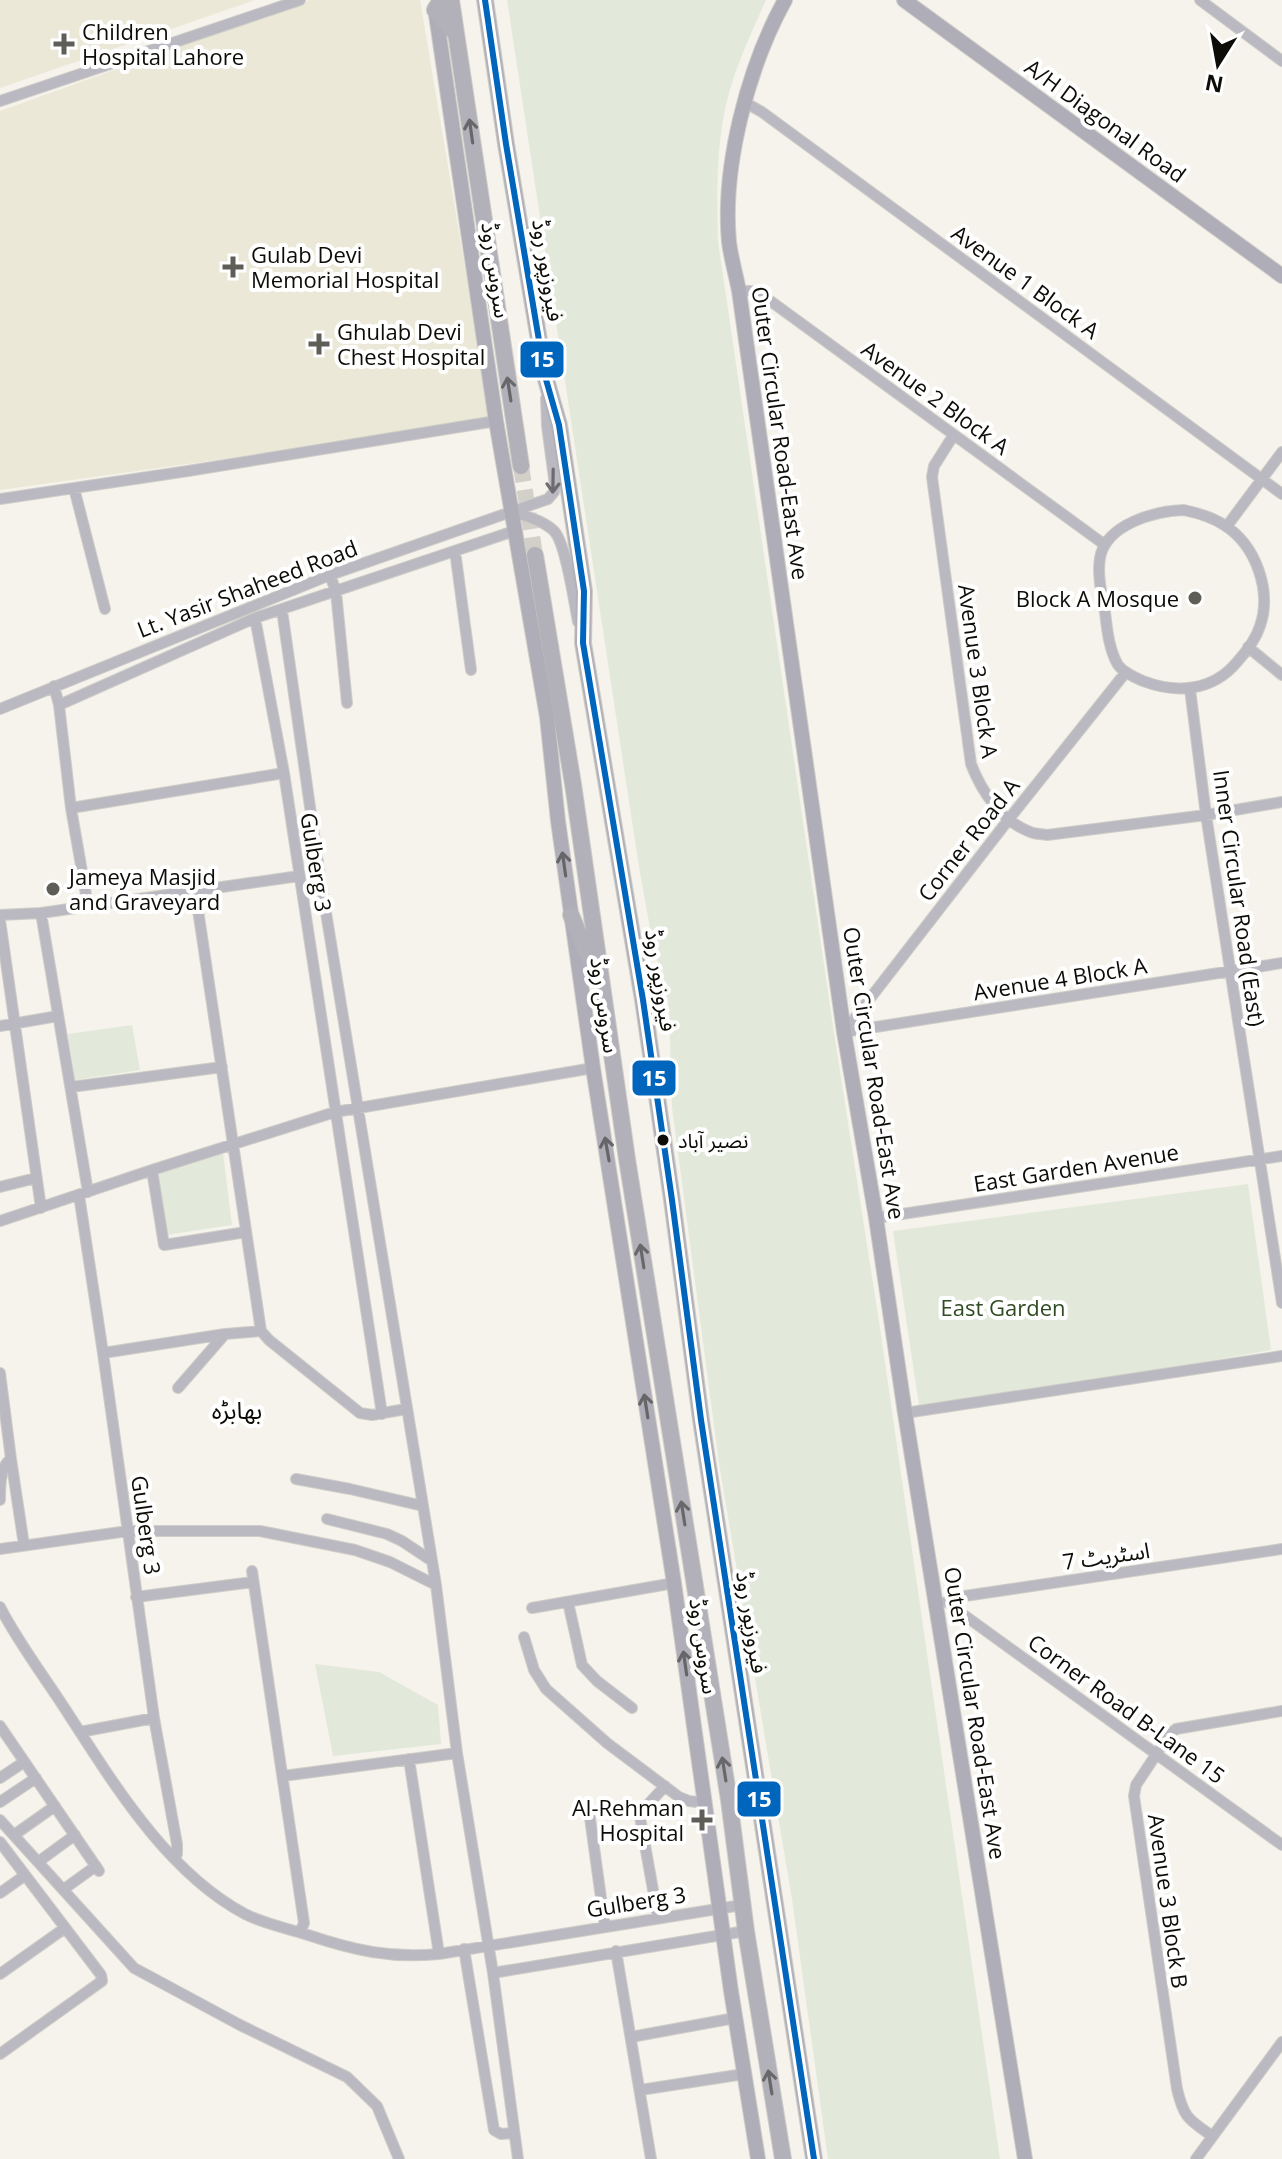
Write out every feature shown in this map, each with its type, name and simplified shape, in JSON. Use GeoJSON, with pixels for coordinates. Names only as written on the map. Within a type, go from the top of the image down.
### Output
{"type":"FeatureCollection","features":[{"type":"Feature","properties":{"kind":"main road"},"geometry":{"type":"LineString","coordinates":[[451,0],[521,466]]}},
{"type":"Feature","properties":{"kind":"main road","name":"فیروزپور روڈ"},"geometry":{"type":"LineString","coordinates":[[485,0],[545,376],[559,425],[584,591],[583,643],[645,1008],[701,1420],[814,2159]]}},
{"type":"Feature","properties":{"kind":"main road"},"geometry":{"type":"LineString","coordinates":[[437,3],[456,34]]}},
{"type":"Feature","properties":{"kind":"main road"},"geometry":{"type":"LineString","coordinates":[[535,555],[573,784],[629,1174],[783,2159]]}},
{"type":"Feature","properties":{"kind":"main road"},"geometry":{"type":"LineString","coordinates":[[571,915],[603,991]]}},
{"type":"Feature","properties":{"kind":"street"},"geometry":{"type":"LineString","coordinates":[[0,101],[300,0]]}},
{"type":"Feature","properties":{"kind":"street","name":"Outer Circular Road-East Ave"},"geometry":{"type":"LineString","coordinates":[[785,0],[757,60],[735,145],[728,202],[730,244],[844,1032],[905,1413],[944,1603],[1025,2159]]}},
{"type":"Feature","properties":{"kind":"street","name":"A/H Diagonal Road"},"geometry":{"type":"LineString","coordinates":[[904,0],[1282,276]]}},
{"type":"Feature","properties":{"kind":"street"},"geometry":{"type":"LineString","coordinates":[[1200,0],[1282,61]]}},
{"type":"Feature","properties":{"kind":"street","name":"سروس روڈ"},"geometry":{"type":"LineString","coordinates":[[437,3],[496,421],[547,717],[558,821],[593,1068],[674,1583],[735,2018],[758,2159]]}},
{"type":"Feature","properties":{"kind":"street","name":"Avenue 1 Block A"},"geometry":{"type":"LineString","coordinates":[[746,103],[1282,494]]}},
{"type":"Feature","properties":{"kind":"street","name":"Avenue 2 Block A"},"geometry":{"type":"LineString","coordinates":[[739,291],[751,291],[765,297],[1105,545]]}},
{"type":"Feature","properties":{"kind":"street","name":"Lt. Yasir Shaheed Road"},"geometry":{"type":"LineString","coordinates":[[0,709],[330,575],[545,501],[554,492],[555,480],[547,426],[545,376]]}},
{"type":"Feature","properties":{"kind":"street"},"geometry":{"type":"LineString","coordinates":[[0,499],[496,421]]}},
{"type":"Feature","properties":{"kind":"street","name":"Avenue 3 Block A"},"geometry":{"type":"LineString","coordinates":[[953,436],[934,466],[932,477],[971,764],[988,798],[1009,819],[1028,831],[1047,835],[1282,802]]}},
{"type":"Feature","properties":{"kind":"street"},"geometry":{"type":"LineString","coordinates":[[1227,526],[1282,452]]}},
{"type":"Feature","properties":{"kind":"street"},"geometry":{"type":"LineString","coordinates":[[74,488],[105,609]]}},
{"type":"Feature","properties":{"kind":"street"},"geometry":{"type":"LineString","coordinates":[[1184,510],[1202,514],[1227,526],[1249,551],[1260,576],[1263,612],[1256,636],[1229,671],[1204,686],[1169,688],[1126,672],[1118,664],[1108,631],[1100,575],[1101,554],[1105,545],[1127,525],[1167,511],[1184,510]]}},
{"type":"Feature","properties":{"kind":"street"},"geometry":{"type":"LineString","coordinates":[[511,512],[547,526],[557,535],[583,643]]}},
{"type":"Feature","properties":{"kind":"street"},"geometry":{"type":"LineString","coordinates":[[472,526],[472,544]]}},
{"type":"Feature","properties":{"kind":"street"},"geometry":{"type":"LineString","coordinates":[[59,705],[255,618],[514,531]]}},
{"type":"Feature","properties":{"kind":"street"},"geometry":{"type":"LineString","coordinates":[[432,539],[441,555]]}},
{"type":"Feature","properties":{"kind":"street"},"geometry":{"type":"LineString","coordinates":[[455,551],[471,670]]}},
{"type":"Feature","properties":{"kind":"street"},"geometry":{"type":"LineString","coordinates":[[330,575],[336,592],[347,703]]}},
{"type":"Feature","properties":{"kind":"street"},"geometry":{"type":"LineString","coordinates":[[282,610],[319,870],[436,1585],[457,1753],[489,1945],[518,2159]]}},
{"type":"Feature","properties":{"kind":"street","name":"Gulberg 3"},"geometry":{"type":"LineString","coordinates":[[255,618],[284,773],[382,1414]]}},
{"type":"Feature","properties":{"kind":"street"},"geometry":{"type":"LineString","coordinates":[[1248,647],[1282,675]]}},
{"type":"Feature","properties":{"kind":"street","name":"Corner Road A"},"geometry":{"type":"LineString","coordinates":[[844,1032],[1126,672]]}},
{"type":"Feature","properties":{"kind":"street"},"geometry":{"type":"LineString","coordinates":[[54,686],[88,906]]}},
{"type":"Feature","properties":{"kind":"street","name":"Inner Circular Road (East)"},"geometry":{"type":"LineString","coordinates":[[1190,689],[1206,815],[1282,1303]]}},
{"type":"Feature","properties":{"kind":"street"},"geometry":{"type":"LineString","coordinates":[[71,808],[284,773]]}},
{"type":"Feature","properties":{"kind":"street"},"geometry":{"type":"LineString","coordinates":[[41,1208],[0,918],[299,876]]}},
{"type":"Feature","properties":{"kind":"street"},"geometry":{"type":"LineString","coordinates":[[195,890],[261,1331],[360,1413],[372,1415],[406,1409]]}},
{"type":"Feature","properties":{"kind":"street","name":"Gulberg 3"},"geometry":{"type":"LineString","coordinates":[[41,913],[71,1087],[136,1597],[177,1844],[174,1858]]}},
{"type":"Feature","properties":{"kind":"street","name":"Avenue 4 Block A"},"geometry":{"type":"LineString","coordinates":[[844,1032],[1282,963]]}},
{"type":"Feature","properties":{"kind":"street"},"geometry":{"type":"LineString","coordinates":[[0,1026],[58,1016]]}},
{"type":"Feature","properties":{"kind":"street"},"geometry":{"type":"LineString","coordinates":[[71,1087],[222,1067]]}},
{"type":"Feature","properties":{"kind":"street"},"geometry":{"type":"LineString","coordinates":[[0,1221],[335,1112],[593,1068]]}},
{"type":"Feature","properties":{"kind":"street","name":"East Garden Avenue"},"geometry":{"type":"LineString","coordinates":[[876,1218],[1282,1156]]}},
{"type":"Feature","properties":{"kind":"street"},"geometry":{"type":"LineString","coordinates":[[152,1170],[164,1245],[246,1232]]}},
{"type":"Feature","properties":{"kind":"street"},"geometry":{"type":"LineString","coordinates":[[0,1187],[36,1178]]}},
{"type":"Feature","properties":{"kind":"street"},"geometry":{"type":"LineString","coordinates":[[103,1353],[261,1331]]}},
{"type":"Feature","properties":{"kind":"street"},"geometry":{"type":"LineString","coordinates":[[178,1388],[225,1334]]}},
{"type":"Feature","properties":{"kind":"street"},"geometry":{"type":"LineString","coordinates":[[905,1413],[1282,1356]]}},
{"type":"Feature","properties":{"kind":"street"},"geometry":{"type":"LineString","coordinates":[[0,1373],[24,1545]]}},
{"type":"Feature","properties":{"kind":"street"},"geometry":{"type":"LineString","coordinates":[[0,1500],[2,1467],[4,1462],[11,1459]]}},
{"type":"Feature","properties":{"kind":"street"},"geometry":{"type":"LineString","coordinates":[[296,1479],[423,1506]]}},
{"type":"Feature","properties":{"kind":"street"},"geometry":{"type":"LineString","coordinates":[[327,1519],[387,1534],[432,1561]]}},
{"type":"Feature","properties":{"kind":"street"},"geometry":{"type":"LineString","coordinates":[[0,1549],[128,1531],[260,1531],[355,1550],[390,1562],[436,1585]]}},
{"type":"Feature","properties":{"kind":"street","name":"اسٹریٹ 7"},"geometry":{"type":"LineString","coordinates":[[944,1603],[958,1597],[1282,1549]]}},
{"type":"Feature","properties":{"kind":"street"},"geometry":{"type":"LineString","coordinates":[[136,1597],[252,1576],[304,1923],[300,1932]]}},
{"type":"Feature","properties":{"kind":"street"},"geometry":{"type":"LineString","coordinates":[[532,1608],[674,1583]]}},
{"type":"Feature","properties":{"kind":"street"},"geometry":{"type":"LineString","coordinates":[[568,1602],[582,1665],[632,1708]]}},
{"type":"Feature","properties":{"kind":"street","name":"Corner Road B-Lane 15"},"geometry":{"type":"LineString","coordinates":[[944,1603],[1282,1845]]}},
{"type":"Feature","properties":{"kind":"street","name":"Gulberg 3"},"geometry":{"type":"LineString","coordinates":[[0,1607],[80,1732],[157,1840],[203,1885],[248,1915],[336,1945],[404,1957],[742,1905]]}},
{"type":"Feature","properties":{"kind":"street"},"geometry":{"type":"LineString","coordinates":[[524,1637],[534,1670],[546,1689],[607,1743],[679,1797],[705,1803]]}},
{"type":"Feature","properties":{"kind":"street","name":"Avenue 3 Block B"},"geometry":{"type":"LineString","coordinates":[[1212,2136],[1188,2119],[1182,2110],[1177,2089],[1134,1796],[1136,1785],[1156,1753],[1176,1729],[1282,1711]]}},
{"type":"Feature","properties":{"kind":"street"},"geometry":{"type":"LineString","coordinates":[[80,1732],[154,1718]]}},
{"type":"Feature","properties":{"kind":"street"},"geometry":{"type":"LineString","coordinates":[[1,1731],[97,1869],[64,1889]]}},
{"type":"Feature","properties":{"kind":"street"},"geometry":{"type":"LineString","coordinates":[[283,1776],[457,1753]]}},
{"type":"Feature","properties":{"kind":"street"},"geometry":{"type":"LineString","coordinates":[[409,1759],[439,1954]]}},
{"type":"Feature","properties":{"kind":"street"},"geometry":{"type":"LineString","coordinates":[[0,1778],[24,1762]]}},
{"type":"Feature","properties":{"kind":"street"},"geometry":{"type":"LineString","coordinates":[[0,1802],[36,1778]]}},
{"type":"Feature","properties":{"kind":"street"},"geometry":{"type":"LineString","coordinates":[[658,1918],[640,1817],[665,1786]]}},
{"type":"Feature","properties":{"kind":"street"},"geometry":{"type":"LineString","coordinates":[[14,1835],[55,1806]]}},
{"type":"Feature","properties":{"kind":"street"},"geometry":{"type":"LineString","coordinates":[[590,1818],[605,1927]]}},
{"type":"Feature","properties":{"kind":"street"},"geometry":{"type":"LineString","coordinates":[[0,1820],[134,1968],[240,2025],[347,2077],[377,2106],[399,2159]]}},
{"type":"Feature","properties":{"kind":"street"},"geometry":{"type":"LineString","coordinates":[[38,1862],[75,1835]]}},
{"type":"Feature","properties":{"kind":"street"},"geometry":{"type":"LineString","coordinates":[[0,1842],[101,1975],[102,1981],[0,2054]]}},
{"type":"Feature","properties":{"kind":"street"},"geometry":{"type":"LineString","coordinates":[[0,1893],[24,1876]]}},
{"type":"Feature","properties":{"kind":"street"},"geometry":{"type":"LineString","coordinates":[[0,1974],[65,1928]]}},
{"type":"Feature","properties":{"kind":"street"},"geometry":{"type":"LineString","coordinates":[[493,1973],[746,1931]]}},
{"type":"Feature","properties":{"kind":"street"},"geometry":{"type":"LineString","coordinates":[[464,1949],[494,2130],[501,2134],[514,2133]]}},
{"type":"Feature","properties":{"kind":"street"},"geometry":{"type":"LineString","coordinates":[[616,1951],[651,2159]]}},
{"type":"Feature","properties":{"kind":"street"},"geometry":{"type":"LineString","coordinates":[[631,2037],[735,2018]]}},
{"type":"Feature","properties":{"kind":"street"},"geometry":{"type":"LineString","coordinates":[[1196,2159],[1282,2042]]}},
{"type":"Feature","properties":{"kind":"street"},"geometry":{"type":"LineString","coordinates":[[640,2090],[744,2074]]}},
{"type":"Feature","properties":{"kind":"shaded area","name":"Children Hospital Lahore"},"geometry":{"type":"Polygon","coordinates":[[[0,0],[255,0],[0,88],[0,0]]]}},
{"type":"Feature","properties":{"kind":"shaded area","name":"Gulab Devi Memorial Hospital"},"geometry":{"type":"Polygon","coordinates":[[[309,0],[420,0],[491,422],[0,490],[0,111],[309,0]]]}},
{"type":"Feature","properties":{"kind":"green space"},"geometry":{"type":"Polygon","coordinates":[[[507,0],[766,0],[738,65],[726,105],[717,190],[718,241],[1000,2159],[828,2159],[792,1899],[719,1463],[672,1107],[669,1008],[639,867],[507,0]]]}},
{"type":"Feature","properties":{"kind":"green space"},"geometry":{"type":"Polygon","coordinates":[[[132,1025],[140,1070],[75,1080],[68,1034],[132,1025]]]}},
{"type":"Feature","properties":{"kind":"green space"},"geometry":{"type":"Polygon","coordinates":[[[223,1153],[232,1225],[166,1235],[155,1174],[223,1153]]]}},
{"type":"Feature","properties":{"kind":"green space","name":"East Garden"},"geometry":{"type":"Polygon","coordinates":[[[1248,1184],[1271,1350],[920,1412],[893,1231],[1248,1184]]]}},
{"type":"Feature","properties":{"kind":"green space"},"geometry":{"type":"Polygon","coordinates":[[[315,1664],[379,1672],[438,1705],[441,1744],[333,1756],[315,1664]]]}},
{"type":"Feature","properties":{"kind":"tunnel"},"geometry":{"type":"LineString","coordinates":[[521,466],[535,555]]}},
{"type":"Feature","properties":{"kind":"transit line","name":"15"},"geometry":{"type":"LineString","coordinates":[[485,0],[545,376],[559,425],[584,591],[583,643],[643,1000],[701,1420],[814,2159]]}},
{"type":"Feature","properties":{"kind":"place","name":"Children Hospital Lahore"},"geometry":{"type":"Point","coordinates":[64,44]}},
{"type":"Feature","properties":{"kind":"place","name":"Gulab Devi Memorial Hospital"},"geometry":{"type":"Point","coordinates":[233,267]}},
{"type":"Feature","properties":{"kind":"place","name":"Ghulab Devi Chest Hospital"},"geometry":{"type":"Point","coordinates":[319,344]}},
{"type":"Feature","properties":{"kind":"place","name":"Block A Mosque"},"geometry":{"type":"Point","coordinates":[1195,598]}},
{"type":"Feature","properties":{"kind":"place","name":"Jameya Masjid and Graveyard"},"geometry":{"type":"Point","coordinates":[53,889]}},
{"type":"Feature","properties":{"kind":"place","name":"نصیر آباد"},"geometry":{"type":"Point","coordinates":[663,1140]}},
{"type":"Feature","properties":{"kind":"place","name":"Al-Rehman Hospital"},"geometry":{"type":"Point","coordinates":[702,1820]}},
{"type":"Feature","properties":{"kind":"district","name":"بھابڑہ"},"geometry":{"type":"Point","coordinates":[237,1409]}}]}
